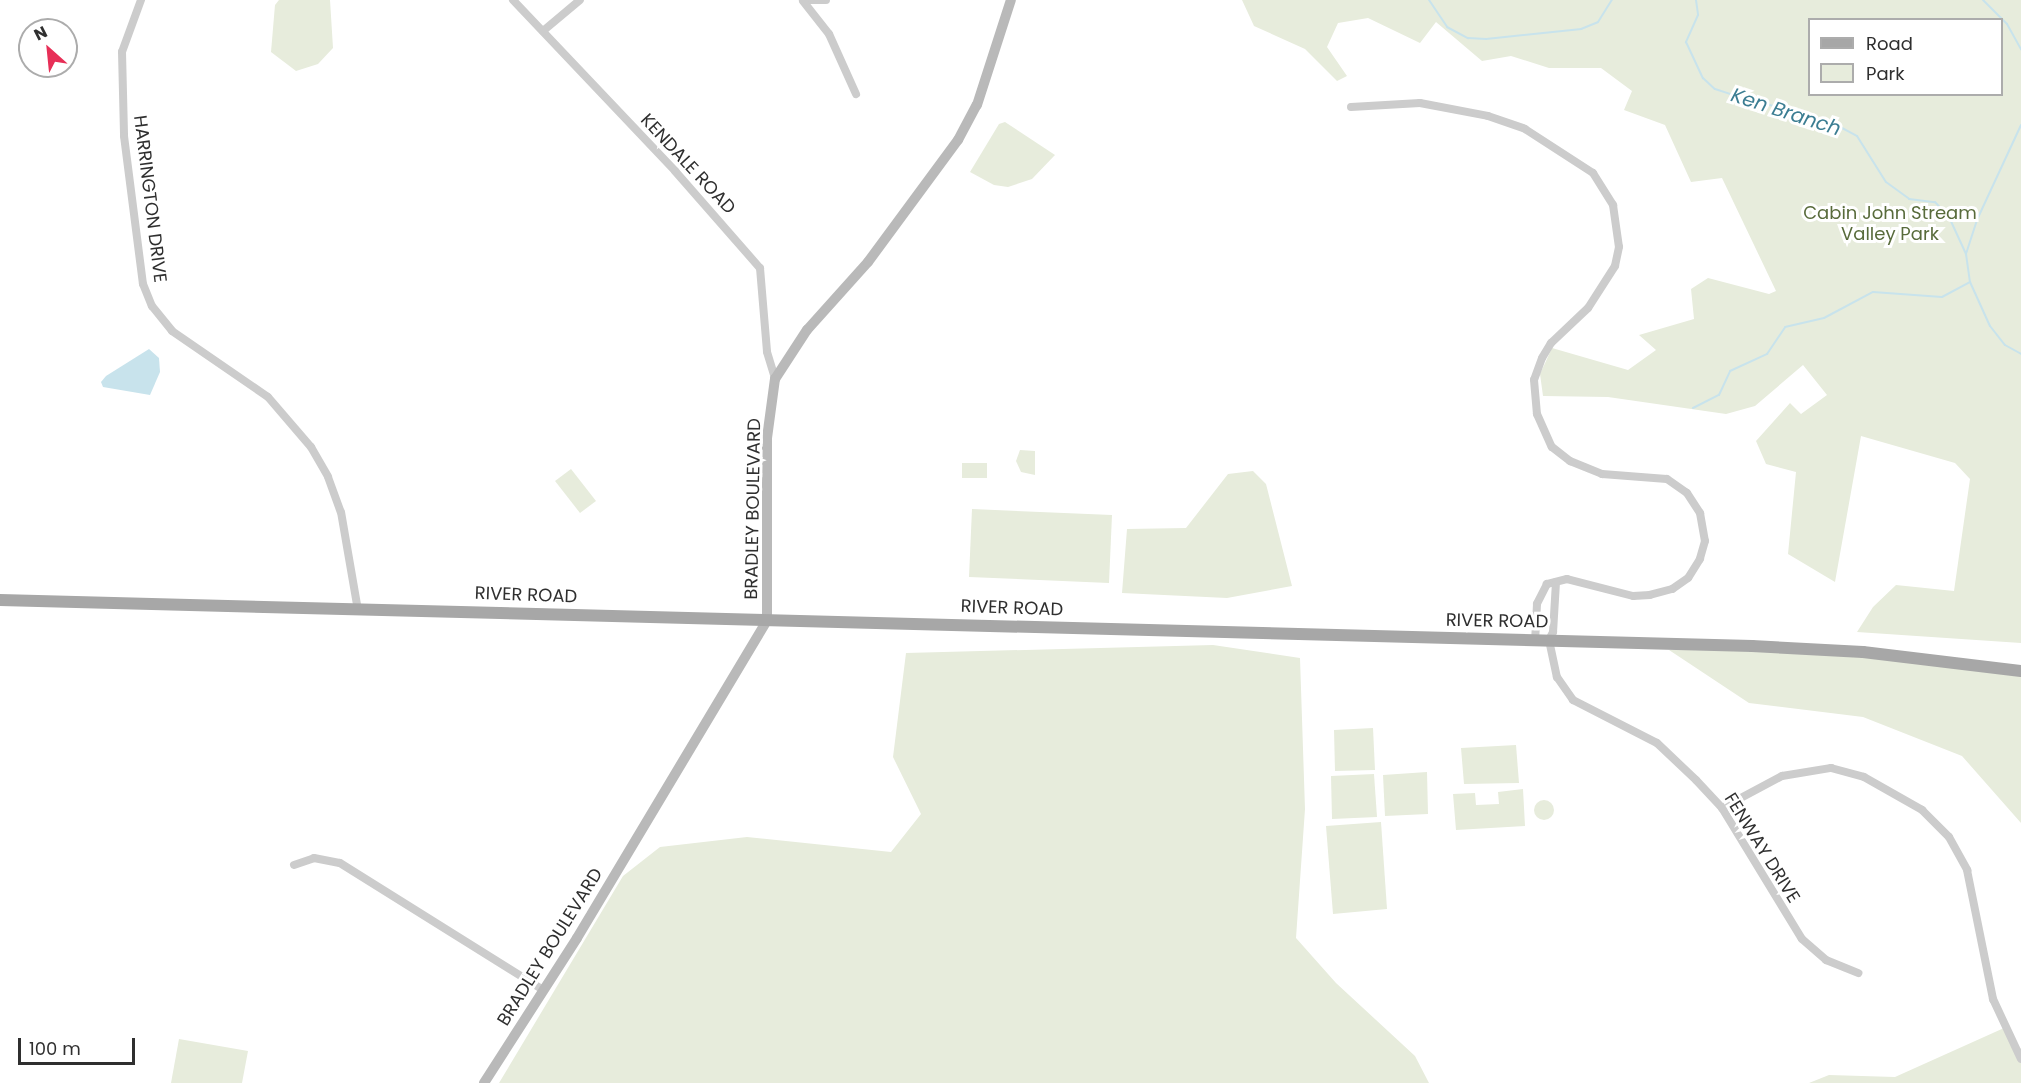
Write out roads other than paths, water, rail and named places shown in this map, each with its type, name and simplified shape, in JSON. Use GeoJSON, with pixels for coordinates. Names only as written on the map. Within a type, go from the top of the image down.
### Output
{"type":"FeatureCollection","features":[{"type":"Feature","properties":{"kind":"main road","name":"BRADLEY BOULEVARD"},"geometry":{"type":"LineString","coordinates":[[484,1083],[767,621],[767,438],[775,379],[807,330],[868,262],[958,140],[981,96],[1011,0]]}},
{"type":"Feature","properties":{"kind":"main road","name":"RIVER ROAD"},"geometry":{"type":"LineString","coordinates":[[0,600],[1535,639],[1863,652],[2021,671]]}},
{"type":"Feature","properties":{"kind":"street","name":"HARRINGTON DRIVE"},"geometry":{"type":"LineString","coordinates":[[141,0],[122,52],[124,136],[143,284],[152,306],[172,331],[268,397],[311,447],[328,477],[341,512],[358,610]]}},
{"type":"Feature","properties":{"kind":"street","name":"KENDALE ROAD"},"geometry":{"type":"LineString","coordinates":[[513,0],[760,268],[767,352],[775,379]]}},
{"type":"Feature","properties":{"kind":"street"},"geometry":{"type":"LineString","coordinates":[[543,31],[580,0]]}},
{"type":"Feature","properties":{"kind":"street"},"geometry":{"type":"LineString","coordinates":[[803,0],[826,0]]}},
{"type":"Feature","properties":{"kind":"street"},"geometry":{"type":"LineString","coordinates":[[803,0],[829,34],[856,94]]}},
{"type":"Feature","properties":{"kind":"street"},"geometry":{"type":"LineString","coordinates":[[1351,107],[1420,103],[1488,116],[1557,146],[1593,173],[1607,190],[1618,226],[1615,266],[1588,308],[1551,343],[1542,358],[1534,380],[1536,414],[1552,447],[1579,466],[1602,474],[1667,479],[1687,493],[1700,513],[1705,541],[1700,559],[1688,578],[1672,590],[1633,596],[1582,581],[1556,582],[1541,590],[1535,639]]}},
{"type":"Feature","properties":{"kind":"street"},"geometry":{"type":"LineString","coordinates":[[1549,640],[1553,632],[1556,582]]}},
{"type":"Feature","properties":{"kind":"street","name":"FENWAY DRIVE"},"geometry":{"type":"LineString","coordinates":[[1549,640],[1557,677],[1573,700],[1657,743],[1722,808],[1802,939],[1826,960],[1858,973]]}},
{"type":"Feature","properties":{"kind":"street"},"geometry":{"type":"LineString","coordinates":[[1722,808],[1782,776],[1832,768],[1864,777],[1922,810],[1949,837],[1967,870],[1993,999],[2019,1053]]}},
{"type":"Feature","properties":{"kind":"street"},"geometry":{"type":"LineString","coordinates":[[294,865],[314,858],[340,863],[543,990]]}},
{"type":"Feature","properties":{"kind":"water"},"geometry":{"type":"Polygon","coordinates":[[[149,349],[159,358],[160,372],[150,395],[103,387],[101,382],[106,376],[149,349]]]}},
{"type":"Feature","properties":{"kind":"waterway","name":"Ken Branch"},"geometry":{"type":"LineString","coordinates":[[1429,0],[1447,27],[1468,38],[1486,39],[1581,29],[1598,22],[1612,0]]}},
{"type":"Feature","properties":{"kind":"waterway","name":"Ken Branch"},"geometry":{"type":"LineString","coordinates":[[1696,0],[1698,15],[1686,42],[1703,78],[1715,89],[1829,121],[1857,136],[1886,182],[1909,199],[1935,202],[1949,217],[1966,254]]}},
{"type":"Feature","properties":{"kind":"waterway"},"geometry":{"type":"LineString","coordinates":[[1983,0],[2001,18]]}},
{"type":"Feature","properties":{"kind":"waterway"},"geometry":{"type":"LineString","coordinates":[[2003,20],[2021,49]]}},
{"type":"Feature","properties":{"kind":"waterway"},"geometry":{"type":"LineString","coordinates":[[2021,125],[1977,220],[1966,254],[1970,282],[1990,326],[2005,345],[2021,354]]}},
{"type":"Feature","properties":{"kind":"waterway"},"geometry":{"type":"LineString","coordinates":[[1693,408],[1719,395],[1730,371],[1767,354],[1785,327],[1824,318],[1873,292],[1942,297],[1970,282]]}},
{"type":"Feature","properties":{"kind":"park label","name":"Cabin John Stream Valley Park"},"geometry":{"type":"Point","coordinates":[1890,224]}}]}
